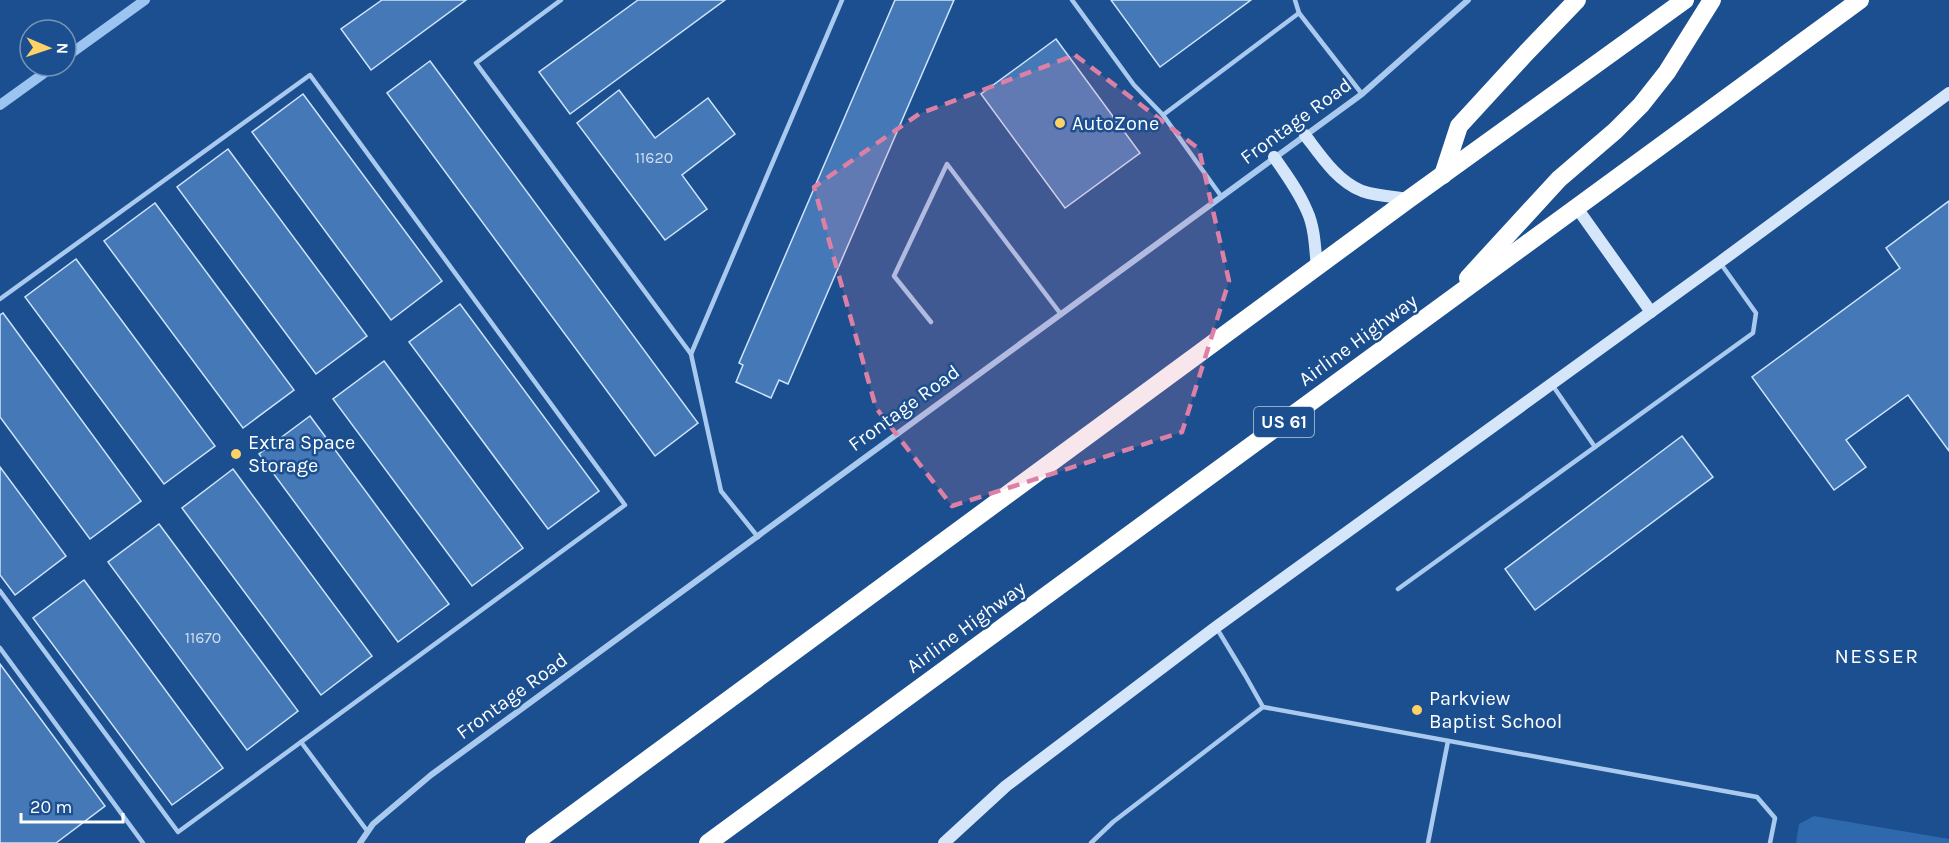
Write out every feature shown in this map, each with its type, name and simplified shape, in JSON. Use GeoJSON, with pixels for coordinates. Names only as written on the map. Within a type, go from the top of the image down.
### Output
{"type":"FeatureCollection","features":[{"type":"Feature","properties":{"kind":"highway"},"geometry":{"type":"LineString","coordinates":[[1443,175],[1459,126],[1577,0]]}},
{"type":"Feature","properties":{"kind":"highway"},"geometry":{"type":"LineString","coordinates":[[534,843],[1409,199],[1685,0]]}},
{"type":"Feature","properties":{"kind":"highway"},"geometry":{"type":"LineString","coordinates":[[1440,308],[1559,179],[1615,131],[1641,105],[1667,72],[1712,0]]}},
{"type":"Feature","properties":{"kind":"highway","name":"Airline Highway"},"geometry":{"type":"LineString","coordinates":[[708,843],[1860,0]]}},
{"type":"Feature","properties":{"kind":"street","name":"Frontage Road"},"geometry":{"type":"LineString","coordinates":[[360,843],[373,824],[431,775],[1362,94],[1420,45],[1468,0]]}},
{"type":"Feature","properties":{"kind":"street"},"geometry":{"type":"LineString","coordinates":[[944,843],[1006,786],[1216,627],[1949,93]]}},
{"type":"Feature","properties":{"kind":"street"},"geometry":{"type":"LineString","coordinates":[[1305,135],[1330,168],[1347,183],[1364,192],[1409,199]]}},
{"type":"Feature","properties":{"kind":"street"},"geometry":{"type":"LineString","coordinates":[[1274,157],[1308,212],[1317,268]]}},
{"type":"Feature","properties":{"kind":"street"},"geometry":{"type":"LineString","coordinates":[[1577,208],[1651,312]]}},
{"type":"Feature","properties":{"kind":"lane"},"geometry":{"type":"LineString","coordinates":[[561,0],[476,63],[691,354],[721,491],[758,537]]}},
{"type":"Feature","properties":{"kind":"lane"},"geometry":{"type":"LineString","coordinates":[[691,354],[842,0]]}},
{"type":"Feature","properties":{"kind":"lane"},"geometry":{"type":"LineString","coordinates":[[1072,0],[1134,85],[1163,115],[1221,196]]}},
{"type":"Feature","properties":{"kind":"lane"},"geometry":{"type":"LineString","coordinates":[[1295,0],[1299,13],[1362,94]]}},
{"type":"Feature","properties":{"kind":"lane"},"geometry":{"type":"LineString","coordinates":[[1163,115],[1299,13]]}},
{"type":"Feature","properties":{"kind":"lane"},"geometry":{"type":"LineString","coordinates":[[0,299],[310,75],[625,506],[178,832],[0,591]]}},
{"type":"Feature","properties":{"kind":"lane"},"geometry":{"type":"LineString","coordinates":[[931,322],[894,276],[947,164],[1060,313]]}},
{"type":"Feature","properties":{"kind":"lane"},"geometry":{"type":"LineString","coordinates":[[1398,589],[1753,333],[1756,313],[1720,262]]}},
{"type":"Feature","properties":{"kind":"lane"},"geometry":{"type":"LineString","coordinates":[[1552,384],[1594,447]]}},
{"type":"Feature","properties":{"kind":"lane"},"geometry":{"type":"LineString","coordinates":[[1216,627],[1263,707]]}},
{"type":"Feature","properties":{"kind":"lane"},"geometry":{"type":"LineString","coordinates":[[0,648],[143,843]]}},
{"type":"Feature","properties":{"kind":"lane"},"geometry":{"type":"LineString","coordinates":[[1091,843],[1113,822],[1263,707],[1757,797],[1775,818],[1770,843]]}},
{"type":"Feature","properties":{"kind":"lane"},"geometry":{"type":"LineString","coordinates":[[1428,843],[1448,741]]}},
{"type":"Feature","properties":{"kind":"lane"},"geometry":{"type":"LineString","coordinates":[[301,742],[368,832]]}},
{"type":"Feature","properties":{"kind":"highlighted area"},"geometry":{"type":"Polygon","coordinates":[[[1075,55],[1199,149],[1229,281],[1182,432],[952,506],[876,408],[814,187],[919,114],[1075,55]]]}},
{"type":"Feature","properties":{"kind":"shaded area"},"geometry":{"type":"Polygon","coordinates":[[[1814,816],[1949,839],[1949,843],[1796,843],[1799,824],[1814,816]]]}},
{"type":"Feature","properties":{"kind":"building"},"geometry":{"type":"Polygon","coordinates":[[[382,0],[466,0],[371,70],[341,29],[382,0]]]}},
{"type":"Feature","properties":{"kind":"building"},"geometry":{"type":"Polygon","coordinates":[[[638,0],[725,0],[570,114],[539,72],[638,0]]]}},
{"type":"Feature","properties":{"kind":"building"},"geometry":{"type":"Polygon","coordinates":[[[895,0],[954,0],[788,384],[779,380],[771,398],[736,382],[743,365],[739,363],[895,0]]]}},
{"type":"Feature","properties":{"kind":"building"},"geometry":{"type":"Polygon","coordinates":[[[1111,0],[1251,0],[1160,67],[1111,0]]]}},
{"type":"Feature","properties":{"kind":"building","name":"AutoZone"},"geometry":{"type":"Polygon","coordinates":[[[1056,39],[1140,153],[1065,208],[981,94],[1056,39]]]}},
{"type":"Feature","properties":{"kind":"building"},"geometry":{"type":"Polygon","coordinates":[[[430,61],[698,423],[655,456],[387,93],[430,61]]]}},
{"type":"Feature","properties":{"kind":"building"},"geometry":{"type":"Polygon","coordinates":[[[619,90],[655,138],[708,98],[735,134],[682,175],[707,209],[665,240],[577,123],[619,90]]]}},
{"type":"Feature","properties":{"kind":"building"},"geometry":{"type":"Polygon","coordinates":[[[303,94],[442,281],[391,320],[252,132],[303,94]]]}},
{"type":"Feature","properties":{"kind":"building"},"geometry":{"type":"Polygon","coordinates":[[[228,149],[367,336],[316,374],[177,187],[228,149]]]}},
{"type":"Feature","properties":{"kind":"building"},"geometry":{"type":"Polygon","coordinates":[[[1949,201],[1949,451],[1908,395],[1846,440],[1866,467],[1834,490],[1752,377],[1900,268],[1886,248],[1949,201]]]}},
{"type":"Feature","properties":{"kind":"building"},"geometry":{"type":"Polygon","coordinates":[[[155,203],[294,390],[243,428],[104,241],[155,203]]]}},
{"type":"Feature","properties":{"kind":"building"},"geometry":{"type":"Polygon","coordinates":[[[76,259],[215,446],[164,484],[25,297],[76,259]]]}},
{"type":"Feature","properties":{"kind":"building"},"geometry":{"type":"Polygon","coordinates":[[[460,304],[599,491],[548,529],[409,342],[460,304]]]}},
{"type":"Feature","properties":{"kind":"building"},"geometry":{"type":"Polygon","coordinates":[[[3,313],[141,501],[90,539],[0,417],[0,315],[3,313]]]}},
{"type":"Feature","properties":{"kind":"building"},"geometry":{"type":"Polygon","coordinates":[[[384,361],[523,548],[472,586],[333,399],[384,361]]]}},
{"type":"Feature","properties":{"kind":"building"},"geometry":{"type":"Polygon","coordinates":[[[310,416],[449,604],[398,642],[259,454],[310,416]]]}},
{"type":"Feature","properties":{"kind":"building"},"geometry":{"type":"Polygon","coordinates":[[[1682,436],[1713,477],[1535,610],[1505,569],[1682,436]]]}},
{"type":"Feature","properties":{"kind":"building"},"geometry":{"type":"Polygon","coordinates":[[[0,467],[66,556],[15,595],[0,575],[0,467]]]}},
{"type":"Feature","properties":{"kind":"building"},"geometry":{"type":"Polygon","coordinates":[[[233,469],[372,656],[321,695],[182,508],[233,469]]]}},
{"type":"Feature","properties":{"kind":"building"},"geometry":{"type":"Polygon","coordinates":[[[159,524],[298,711],[247,750],[108,562],[159,524]]]}},
{"type":"Feature","properties":{"kind":"building"},"geometry":{"type":"Polygon","coordinates":[[[84,580],[223,768],[172,805],[33,618],[84,580]]]}},
{"type":"Feature","properties":{"kind":"building"},"geometry":{"type":"Polygon","coordinates":[[[0,664],[105,806],[56,843],[0,843],[0,664]]]}},
{"type":"Feature","properties":{"kind":"waterway"},"geometry":{"type":"LineString","coordinates":[[78,48],[145,0]]}},
{"type":"Feature","properties":{"kind":"waterway"},"geometry":{"type":"LineString","coordinates":[[0,105],[37,78]]}},
{"type":"Feature","properties":{"kind":"place","name":"AutoZone"},"geometry":{"type":"Point","coordinates":[1060,123]}},
{"type":"Feature","properties":{"kind":"place","name":"Extra Space Storage"},"geometry":{"type":"Point","coordinates":[236,454]}},
{"type":"Feature","properties":{"kind":"place","name":"Parkview Baptist School"},"geometry":{"type":"Point","coordinates":[1417,710]}},
{"type":"Feature","properties":{"kind":"district","name":"NESSER"},"geometry":{"type":"Point","coordinates":[1877,656]}}]}
